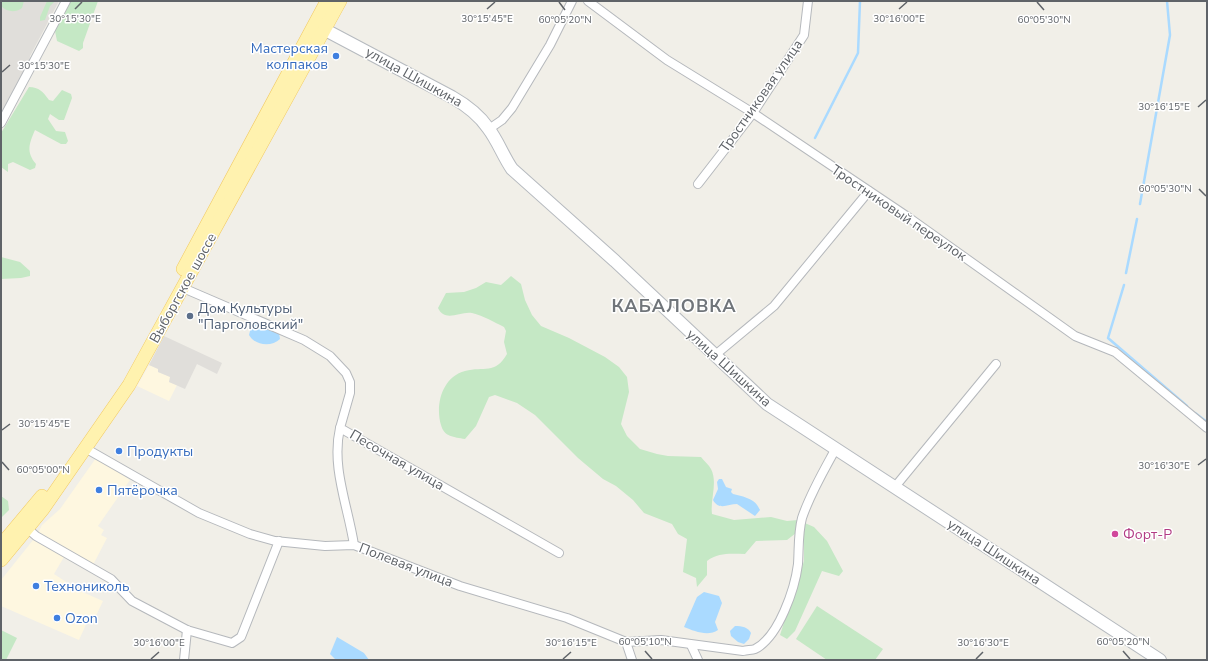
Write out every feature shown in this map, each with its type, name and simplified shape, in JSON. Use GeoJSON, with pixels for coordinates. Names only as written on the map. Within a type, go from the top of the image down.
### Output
{"type":"FeatureCollection","features":[{"type":"Feature","properties":{"kind":"main road","name":"Выборгское шоссе"},"geometry":{"type":"LineString","coordinates":[[1,560],[28,529],[129,385],[183,288],[319,26],[327,1]]}},
{"type":"Feature","properties":{"kind":"main road","name":"Выборгское шоссе"},"geometry":{"type":"LineString","coordinates":[[1,545],[36,504],[121,382],[319,26],[340,1]]}},
{"type":"Feature","properties":{"kind":"street"},"geometry":{"type":"LineString","coordinates":[[1,123],[66,1]]}},
{"type":"Feature","properties":{"kind":"street"},"geometry":{"type":"LineString","coordinates":[[489,129],[502,120],[512,108],[550,45],[572,1]]}},
{"type":"Feature","properties":{"kind":"street","name":"Тростниковый переулок"},"geometry":{"type":"LineString","coordinates":[[588,1],[667,60],[752,113],[908,218],[1075,336],[1115,352],[1207,428]]}},
{"type":"Feature","properties":{"kind":"street","name":"Тростниковая улица"},"geometry":{"type":"LineString","coordinates":[[698,184],[752,113],[804,35],[808,1]]}},
{"type":"Feature","properties":{"kind":"street","name":"улица Шишкина"},"geometry":{"type":"LineString","coordinates":[[319,26],[452,97],[469,108],[489,129],[502,156],[512,169],[615,261],[714,356],[767,404],[835,450],[1160,660]]}},
{"type":"Feature","properties":{"kind":"street"},"geometry":{"type":"LineString","coordinates":[[714,356],[774,306],[868,191]]}},
{"type":"Feature","properties":{"kind":"street","name":"Песочная улица"},"geometry":{"type":"LineString","coordinates":[[183,288],[304,340],[330,356],[346,373],[350,382],[350,393],[340,428],[559,553]]}},
{"type":"Feature","properties":{"kind":"street"},"geometry":{"type":"LineString","coordinates":[[894,488],[996,364]]}},
{"type":"Feature","properties":{"kind":"street"},"geometry":{"type":"LineString","coordinates":[[340,428],[337,443],[338,461],[342,490],[354,545]]}},
{"type":"Feature","properties":{"kind":"street","name":"Полевая улица"},"geometry":{"type":"LineString","coordinates":[[85,448],[199,513],[250,534],[279,541],[325,546],[354,545],[460,586],[566,618],[626,642]]}},
{"type":"Feature","properties":{"kind":"street"},"geometry":{"type":"LineString","coordinates":[[632,660],[626,642],[661,640],[691,645],[709,645],[743,651],[755,649],[768,638],[780,619],[793,590],[798,564],[802,520],[818,480],[835,450]]}},
{"type":"Feature","properties":{"kind":"street"},"geometry":{"type":"LineString","coordinates":[[28,529],[36,536],[111,579],[132,601],[187,630],[232,643],[241,637],[279,541]]}},
{"type":"Feature","properties":{"kind":"street"},"geometry":{"type":"LineString","coordinates":[[184,660],[187,630]]}},
{"type":"Feature","properties":{"kind":"street"},"geometry":{"type":"LineString","coordinates":[[691,645],[698,660]]}},
{"type":"Feature","properties":{"kind":"shaded area"},"geometry":{"type":"Polygon","coordinates":[[[1,1],[59,1],[30,56],[29,64],[1,118],[1,1]]]}},
{"type":"Feature","properties":{"kind":"shaded area"},"geometry":{"type":"Polygon","coordinates":[[[164,336],[222,363],[217,374],[197,364],[185,389],[169,382],[170,377],[158,372],[158,369],[149,365],[164,336]]]}},
{"type":"Feature","properties":{"kind":"shaded area"},"geometry":{"type":"Polygon","coordinates":[[[149,365],[159,369],[158,372],[171,377],[169,382],[177,385],[169,401],[137,386],[149,365]]]}},
{"type":"Feature","properties":{"kind":"shaded area"},"geometry":{"type":"Polygon","coordinates":[[[96,458],[130,480],[98,526],[104,530],[101,535],[107,538],[93,565],[37,535],[42,525],[60,509],[96,458]]]}},
{"type":"Feature","properties":{"kind":"shaded area","name":"Технониколь"},"geometry":{"type":"Polygon","coordinates":[[[33,540],[64,557],[54,574],[80,591],[103,601],[94,620],[89,618],[79,640],[1,606],[1,580],[33,540]]]}},
{"type":"Feature","properties":{"kind":"green space"},"geometry":{"type":"Polygon","coordinates":[[[1,1],[24,1],[22,8],[19,10],[8,11],[1,6],[1,1]]]}},
{"type":"Feature","properties":{"kind":"green space"},"geometry":{"type":"Polygon","coordinates":[[[47,1],[55,1],[50,6],[45,20],[40,21],[40,17],[47,1]]]}},
{"type":"Feature","properties":{"kind":"green space"},"geometry":{"type":"Polygon","coordinates":[[[71,1],[98,1],[83,43],[83,48],[79,51],[57,41],[55,31],[71,1]]]}},
{"type":"Feature","properties":{"kind":"green space"},"geometry":{"type":"Polygon","coordinates":[[[29,87],[38,89],[43,92],[49,100],[53,101],[62,90],[71,94],[72,98],[64,120],[59,120],[50,114],[48,119],[56,131],[65,132],[68,141],[66,144],[61,144],[35,130],[31,140],[30,152],[36,164],[35,168],[30,170],[13,162],[8,164],[8,172],[1,167],[1,133],[29,87]]]}},
{"type":"Feature","properties":{"kind":"green space"},"geometry":{"type":"Polygon","coordinates":[[[1,257],[20,262],[30,271],[30,276],[1,279],[1,257]]]}},
{"type":"Feature","properties":{"kind":"green space"},"geometry":{"type":"Polygon","coordinates":[[[511,276],[521,284],[525,300],[532,315],[541,326],[569,338],[605,357],[619,367],[627,377],[629,392],[621,424],[627,436],[640,449],[668,456],[701,457],[709,466],[714,480],[712,514],[734,520],[771,517],[787,521],[798,520],[814,527],[827,541],[843,571],[839,576],[822,571],[795,631],[787,639],[780,635],[804,561],[804,544],[800,533],[796,533],[787,540],[756,541],[745,554],[725,554],[712,558],[707,561],[707,575],[697,587],[696,578],[683,572],[687,539],[678,534],[672,524],[644,513],[633,500],[616,486],[603,479],[578,458],[535,415],[517,403],[495,395],[489,397],[476,426],[465,439],[450,436],[444,432],[439,417],[439,409],[442,393],[446,385],[457,374],[465,371],[493,367],[503,361],[507,354],[504,342],[506,331],[504,327],[476,314],[467,313],[449,316],[445,315],[438,308],[446,293],[464,292],[476,288],[486,282],[501,285],[511,276]]]}},
{"type":"Feature","properties":{"kind":"green space"},"geometry":{"type":"Polygon","coordinates":[[[1,496],[8,501],[9,510],[1,518],[1,496]]]}},
{"type":"Feature","properties":{"kind":"green space"},"geometry":{"type":"Polygon","coordinates":[[[817,606],[883,649],[875,660],[827,660],[796,639],[817,606]]]}},
{"type":"Feature","properties":{"kind":"green space"},"geometry":{"type":"Polygon","coordinates":[[[1,630],[17,638],[6,660],[1,660],[1,630]]]}},
{"type":"Feature","properties":{"kind":"water"},"geometry":{"type":"Polygon","coordinates":[[[252,323],[279,333],[280,339],[277,342],[268,344],[255,341],[249,335],[252,323]]]}},
{"type":"Feature","properties":{"kind":"water"},"geometry":{"type":"Polygon","coordinates":[[[719,479],[722,479],[726,487],[732,489],[731,492],[733,494],[752,500],[758,506],[760,510],[755,516],[737,504],[721,506],[715,503],[713,500],[718,489],[717,482],[719,479]]]}},
{"type":"Feature","properties":{"kind":"water"},"geometry":{"type":"Polygon","coordinates":[[[704,592],[719,596],[722,603],[715,622],[718,630],[710,633],[701,633],[684,627],[697,597],[704,592]]]}},
{"type":"Feature","properties":{"kind":"water"},"geometry":{"type":"Polygon","coordinates":[[[735,626],[744,627],[751,633],[749,639],[744,644],[738,642],[731,636],[730,631],[735,626]]]}},
{"type":"Feature","properties":{"kind":"water"},"geometry":{"type":"Polygon","coordinates":[[[337,637],[364,653],[369,660],[336,660],[330,654],[337,637]]]}},
{"type":"Feature","properties":{"kind":"waterway"},"geometry":{"type":"LineString","coordinates":[[815,138],[858,53],[860,1]]}},
{"type":"Feature","properties":{"kind":"waterway"},"geometry":{"type":"LineString","coordinates":[[1140,204],[1170,35],[1167,1]]}},
{"type":"Feature","properties":{"kind":"waterway"},"geometry":{"type":"LineString","coordinates":[[1126,273],[1137,219]]}},
{"type":"Feature","properties":{"kind":"waterway"},"geometry":{"type":"LineString","coordinates":[[1124,285],[1108,338],[1187,406]]}},
{"type":"Feature","properties":{"kind":"waterway"},"geometry":{"type":"LineString","coordinates":[[1195,413],[1207,422]]}},
{"type":"Feature","properties":{"kind":"place","name":"Мастерская колпаков"},"geometry":{"type":"Point","coordinates":[336,56]}},
{"type":"Feature","properties":{"kind":"place","name":"Дом Культуры \"Парголовский\""},"geometry":{"type":"Point","coordinates":[190,316]}},
{"type":"Feature","properties":{"kind":"place","name":"Продукты"},"geometry":{"type":"Point","coordinates":[119,451]}},
{"type":"Feature","properties":{"kind":"place","name":"Пятёрочка"},"geometry":{"type":"Point","coordinates":[99,490]}},
{"type":"Feature","properties":{"kind":"place","name":"Форт-Р"},"geometry":{"type":"Point","coordinates":[1115,534]}},
{"type":"Feature","properties":{"kind":"place","name":"Технониколь"},"geometry":{"type":"Point","coordinates":[36,586]}},
{"type":"Feature","properties":{"kind":"place","name":"Ozon"},"geometry":{"type":"Point","coordinates":[57,618]}},
{"type":"Feature","properties":{"kind":"district","name":"КАБАЛОВКА"},"geometry":{"type":"Point","coordinates":[674,306]}}]}
